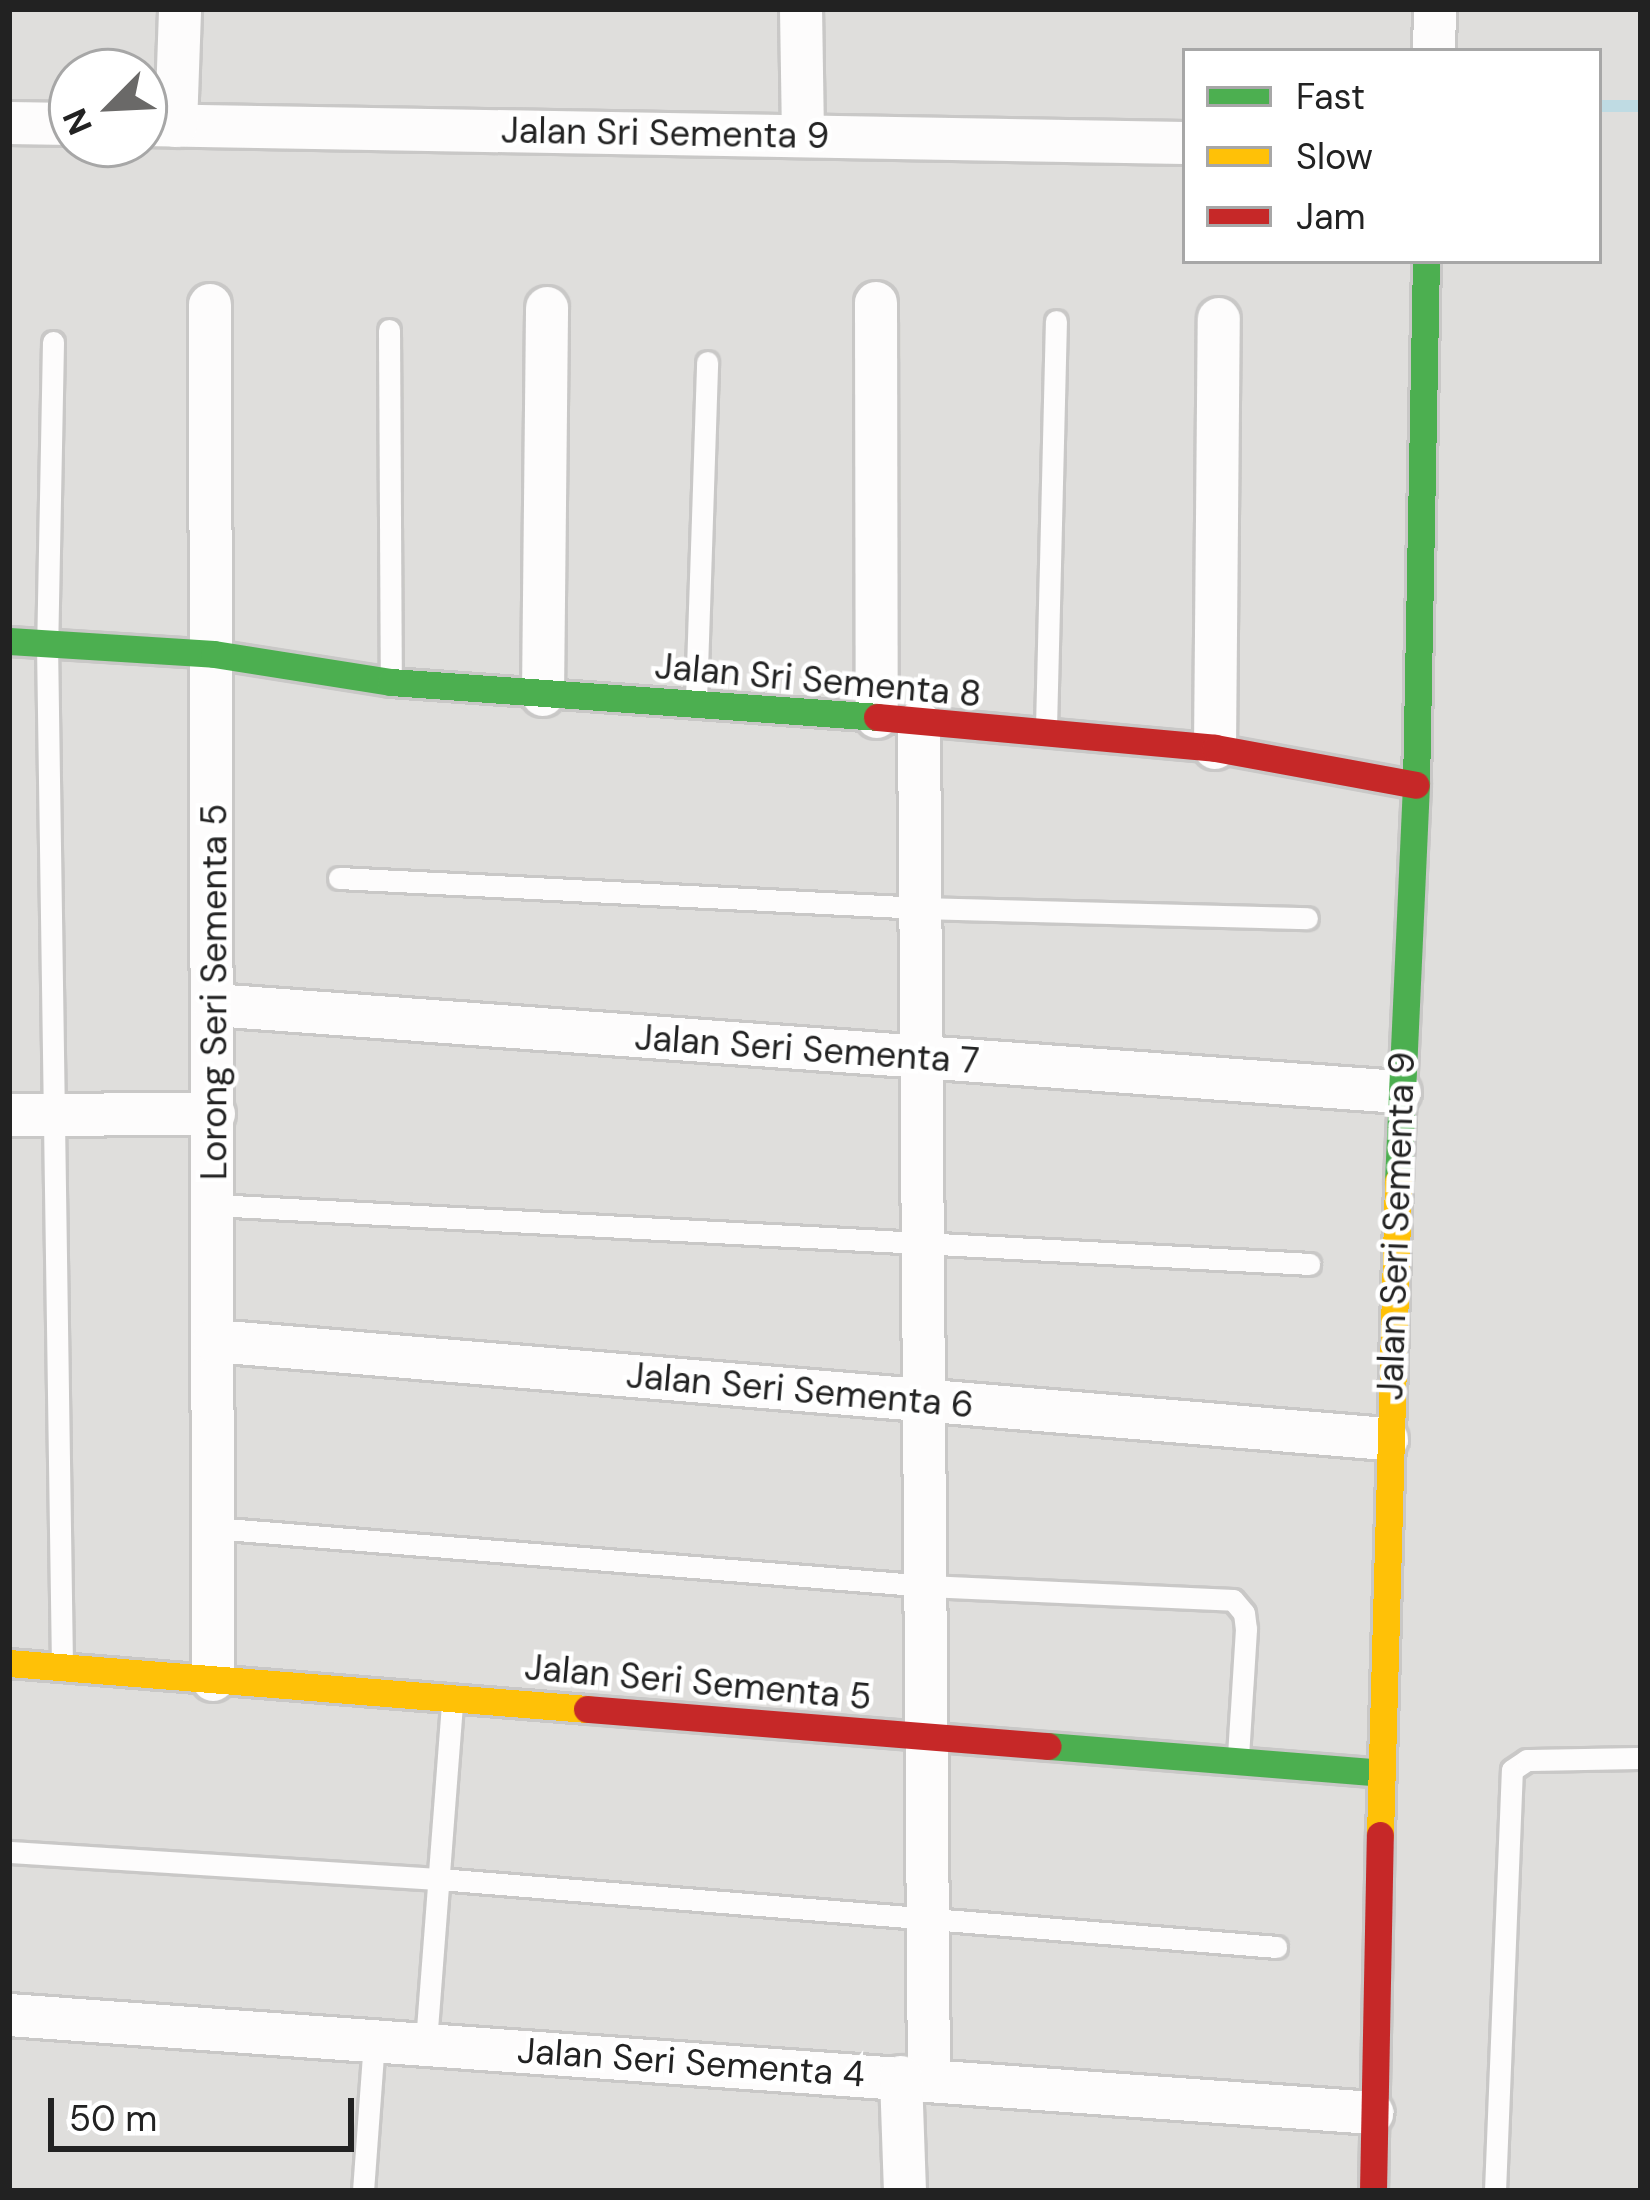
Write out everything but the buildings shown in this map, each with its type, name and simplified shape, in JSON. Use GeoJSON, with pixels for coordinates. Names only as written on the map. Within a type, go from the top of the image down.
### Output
{"type":"FeatureCollection","features":[{"type":"Feature","properties":{"kind":"street"},"geometry":{"type":"LineString","coordinates":[[168,79],[180,9]]}},
{"type":"Feature","properties":{"kind":"street"},"geometry":{"type":"LineString","coordinates":[[801,9],[803,134]]}},
{"type":"Feature","properties":{"kind":"street"},"geometry":{"type":"LineString","coordinates":[[1434,48],[1435,9]]}},
{"type":"Feature","properties":{"kind":"street"},"geometry":{"type":"LineString","coordinates":[[9,123],[48,124]]}},
{"type":"Feature","properties":{"kind":"street","name":"Jalan Sri Sementa 9"},"geometry":{"type":"LineString","coordinates":[[168,126],[1182,143]]}},
{"type":"Feature","properties":{"kind":"street","name":"Jalan Seri Sementa 9"},"geometry":{"type":"LineString","coordinates":[[1373,2191],[1387,1439],[1416,785],[1426,264]]}},
{"type":"Feature","properties":{"kind":"street"},"geometry":{"type":"LineString","coordinates":[[876,303],[898,720],[921,908],[928,1918],[905,2191]]}},
{"type":"Feature","properties":{"kind":"street","name":"Lorong Seri Sementa 5"},"geometry":{"type":"LineString","coordinates":[[210,305],[213,1680]]}},
{"type":"Feature","properties":{"kind":"street"},"geometry":{"type":"LineString","coordinates":[[543,694],[547,308]]}},
{"type":"Feature","properties":{"kind":"street"},"geometry":{"type":"LineString","coordinates":[[1215,748],[1220,320]]}},
{"type":"Feature","properties":{"kind":"street","name":"Jalan Sri Sementa 8"},"geometry":{"type":"LineString","coordinates":[[9,640],[214,654],[391,682],[1215,748],[1416,785]]}},
{"type":"Feature","properties":{"kind":"street","name":"Jalan Seri Sementa 7"},"geometry":{"type":"LineString","coordinates":[[214,1005],[1400,1092]]}},
{"type":"Feature","properties":{"kind":"street"},"geometry":{"type":"LineString","coordinates":[[9,1115],[214,1114]]}},
{"type":"Feature","properties":{"kind":"street","name":"Jalan Seri Sementa 6"},"geometry":{"type":"LineString","coordinates":[[214,1341],[1387,1439]]}},
{"type":"Feature","properties":{"kind":"street","name":"Jalan Seri Sementa 5"},"geometry":{"type":"LineString","coordinates":[[9,1663],[1380,1773]]}},
{"type":"Feature","properties":{"kind":"street","name":"Jalan Seri Sementa 4"},"geometry":{"type":"LineString","coordinates":[[9,2015],[1372,2114]]}},
{"type":"Feature","properties":{"kind":"lane"},"geometry":{"type":"LineString","coordinates":[[1046,735],[1056,321]]}},
{"type":"Feature","properties":{"kind":"lane"},"geometry":{"type":"LineString","coordinates":[[389,330],[391,682]]}},
{"type":"Feature","properties":{"kind":"lane"},"geometry":{"type":"LineString","coordinates":[[53,342],[47,643],[62,1667]]}},
{"type":"Feature","properties":{"kind":"lane"},"geometry":{"type":"LineString","coordinates":[[696,706],[707,362]]}},
{"type":"Feature","properties":{"kind":"lane"},"geometry":{"type":"LineString","coordinates":[[339,878],[921,908],[1307,918]]}},
{"type":"Feature","properties":{"kind":"lane"},"geometry":{"type":"LineString","coordinates":[[214,1205],[1309,1264]]}},
{"type":"Feature","properties":{"kind":"lane"},"geometry":{"type":"LineString","coordinates":[[214,1528],[927,1586],[1233,1600],[1244,1613],[1246,1629],[1238,1762]]}},
{"type":"Feature","properties":{"kind":"lane"},"geometry":{"type":"LineString","coordinates":[[426,2042],[452,1698]]}},
{"type":"Feature","properties":{"kind":"lane"},"geometry":{"type":"LineString","coordinates":[[1495,2191],[1512,1770],[1527,1760],[1641,1758]]}},
{"type":"Feature","properties":{"kind":"lane"},"geometry":{"type":"LineString","coordinates":[[9,1852],[439,1879],[1276,1947]]}},
{"type":"Feature","properties":{"kind":"lane"},"geometry":{"type":"LineString","coordinates":[[363,2191],[374,2040]]}},
{"type":"Feature","properties":{"kind":"shaded area"},"geometry":{"type":"Polygon","coordinates":[[[9,9],[1641,9],[1641,2191],[9,2191],[9,9]]]}},
{"type":"Feature","properties":{"kind":"waterway"},"geometry":{"type":"LineString","coordinates":[[1602,106],[1641,106]]}},
{"type":"Feature","properties":{"kind":"traffic: fast"},"geometry":{"type":"LineString","coordinates":[[1398,1181],[1416,785],[1426,264]]}},
{"type":"Feature","properties":{"kind":"traffic: fast"},"geometry":{"type":"LineString","coordinates":[[9,641],[214,654],[391,682],[877,717]]}},
{"type":"Feature","properties":{"kind":"traffic: fast"},"geometry":{"type":"LineString","coordinates":[[1048,1746],[1380,1773]]}},
{"type":"Feature","properties":{"kind":"traffic: slow"},"geometry":{"type":"LineString","coordinates":[[1380,1835],[1398,1181]]}},
{"type":"Feature","properties":{"kind":"traffic: slow"},"geometry":{"type":"LineString","coordinates":[[9,1663],[587,1709]]}},
{"type":"Feature","properties":{"kind":"traffic: jam"},"geometry":{"type":"LineString","coordinates":[[877,717],[1215,748],[1416,785]]}},
{"type":"Feature","properties":{"kind":"traffic: jam"},"geometry":{"type":"LineString","coordinates":[[587,1709],[1048,1746]]}},
{"type":"Feature","properties":{"kind":"traffic: jam"},"geometry":{"type":"LineString","coordinates":[[1373,2191],[1380,1835]]}}]}
